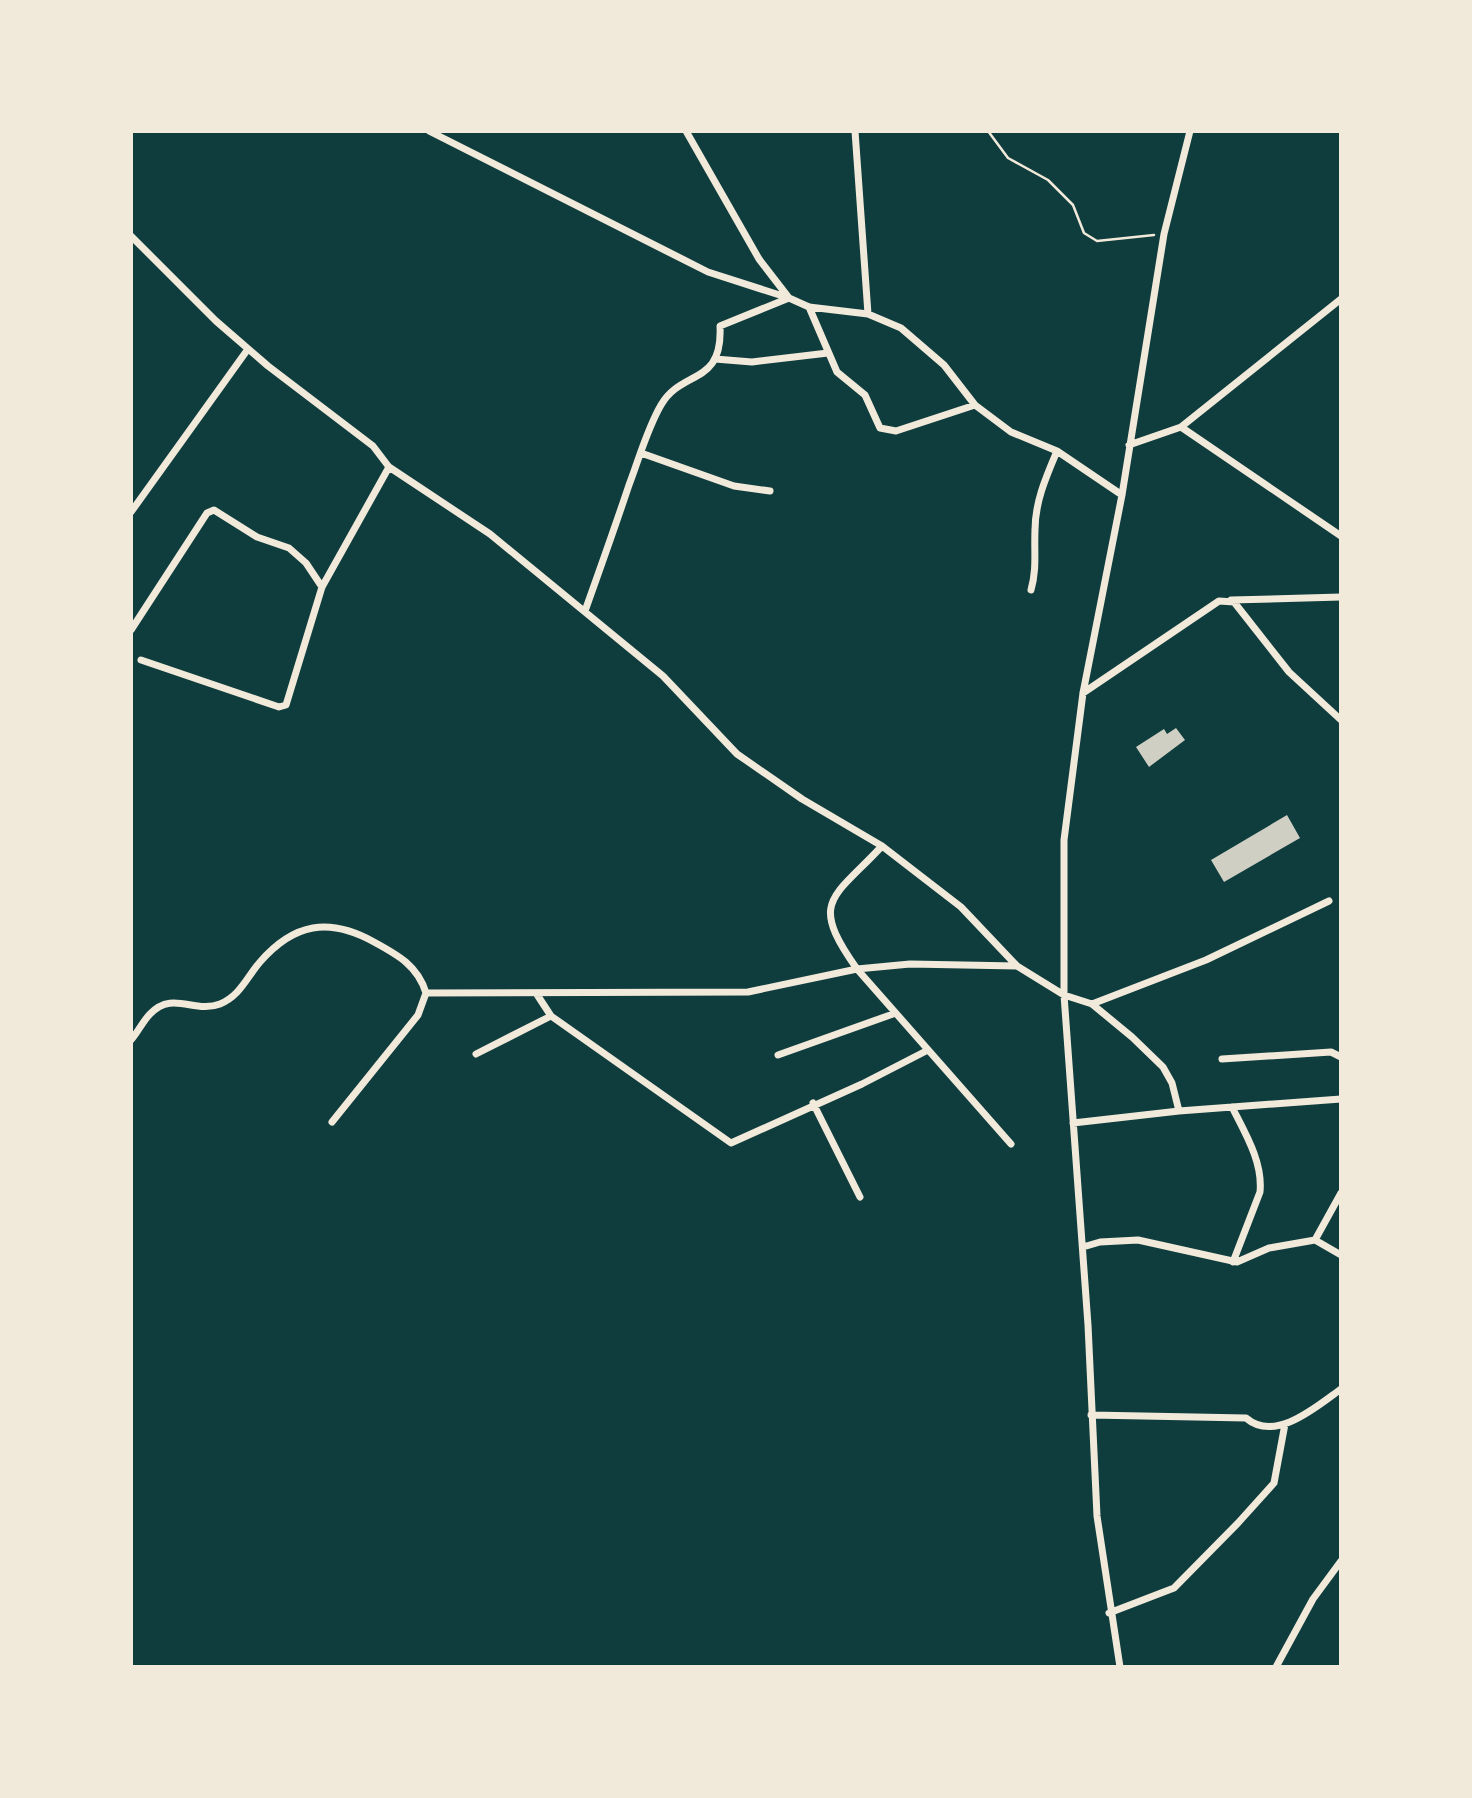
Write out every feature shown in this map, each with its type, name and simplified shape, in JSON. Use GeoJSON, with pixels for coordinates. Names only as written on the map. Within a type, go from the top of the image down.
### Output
{"type":"FeatureCollection","features":[{"type":"Feature","properties":{"kind":"street"},"geometry":{"type":"LineString","coordinates":[[429,131],[708,272],[809,307],[868,314],[901,328],[944,365],[975,405],[1011,432],[1057,451],[1122,495]]}},
{"type":"Feature","properties":{"kind":"street"},"geometry":{"type":"LineString","coordinates":[[686,131],[759,259],[789,298]]}},
{"type":"Feature","properties":{"kind":"street"},"geometry":{"type":"LineString","coordinates":[[855,131],[868,314]]}},
{"type":"Feature","properties":{"kind":"street"},"geometry":{"type":"LineString","coordinates":[[1120,1667],[1109,1613],[1097,1516],[1083,1247],[1064,995],[1064,840],[1083,693],[1122,495],[1164,234],[1190,131]]}},
{"type":"Feature","properties":{"kind":"street"},"geometry":{"type":"LineString","coordinates":[[131,236],[248,349],[373,446],[389,467],[490,534],[663,676],[737,754],[802,799],[882,846],[961,907],[1017,966],[1064,995],[1092,1004],[1163,1067],[1172,1083],[1179,1111]]}},
{"type":"Feature","properties":{"kind":"street"},"geometry":{"type":"LineString","coordinates":[[585,611],[640,453],[662,404],[678,387],[699,377],[715,359],[720,341],[720,326],[789,298]]}},
{"type":"Feature","properties":{"kind":"street"},"geometry":{"type":"LineString","coordinates":[[1129,445],[1181,427],[1341,299]]}},
{"type":"Feature","properties":{"kind":"street"},"geometry":{"type":"LineString","coordinates":[[809,307],[837,372],[865,395],[875,421],[889,432],[975,405]]}},
{"type":"Feature","properties":{"kind":"street"},"geometry":{"type":"LineString","coordinates":[[131,512],[248,349]]}},
{"type":"Feature","properties":{"kind":"street"},"geometry":{"type":"LineString","coordinates":[[715,359],[752,362],[828,353]]}},
{"type":"Feature","properties":{"kind":"street"},"geometry":{"type":"LineString","coordinates":[[1181,427],[1341,536]]}},
{"type":"Feature","properties":{"kind":"street"},"geometry":{"type":"LineString","coordinates":[[1031,590],[1037,569],[1034,529],[1041,490],[1057,451]]}},
{"type":"Feature","properties":{"kind":"street"},"geometry":{"type":"LineString","coordinates":[[640,453],[734,486],[769,491]]}},
{"type":"Feature","properties":{"kind":"street"},"geometry":{"type":"LineString","coordinates":[[141,660],[271,704],[286,705],[322,587],[389,467]]}},
{"type":"Feature","properties":{"kind":"street"},"geometry":{"type":"LineString","coordinates":[[131,630],[186,543],[207,513],[214,510],[257,537],[289,548],[306,563],[322,587]]}},
{"type":"Feature","properties":{"kind":"street"},"geometry":{"type":"LineString","coordinates":[[1083,693],[1219,601],[1341,597]]}},
{"type":"Feature","properties":{"kind":"street"},"geometry":{"type":"LineString","coordinates":[[1227,600],[1234,602],[1289,672],[1341,720]]}},
{"type":"Feature","properties":{"kind":"street"},"geometry":{"type":"LineString","coordinates":[[882,846],[841,888],[830,906],[829,922],[839,944],[857,970],[877,989],[893,1014],[1011,1144]]}},
{"type":"Feature","properties":{"kind":"street"},"geometry":{"type":"LineString","coordinates":[[1092,1004],[1206,960],[1329,901]]}},
{"type":"Feature","properties":{"kind":"street"},"geometry":{"type":"LineString","coordinates":[[131,1040],[150,1014],[166,1002],[181,1001],[205,1008],[222,1004],[241,990],[259,962],[286,936],[303,929],[334,926],[360,934],[402,958],[422,978],[426,993],[418,1015],[332,1122]]}},
{"type":"Feature","properties":{"kind":"street"},"geometry":{"type":"LineString","coordinates":[[426,993],[748,992],[857,970],[910,964],[1017,966]]}},
{"type":"Feature","properties":{"kind":"street"},"geometry":{"type":"LineString","coordinates":[[536,993],[551,1016],[726,1141],[735,1142],[813,1104],[862,1084],[928,1050]]}},
{"type":"Feature","properties":{"kind":"street"},"geometry":{"type":"LineString","coordinates":[[778,1055],[893,1014]]}},
{"type":"Feature","properties":{"kind":"street"},"geometry":{"type":"LineString","coordinates":[[476,1054],[551,1016]]}},
{"type":"Feature","properties":{"kind":"street"},"geometry":{"type":"LineString","coordinates":[[1223,1059],[1331,1052],[1341,1057]]}},
{"type":"Feature","properties":{"kind":"street"},"geometry":{"type":"LineString","coordinates":[[1073,1123],[1179,1111],[1341,1099]]}},
{"type":"Feature","properties":{"kind":"street"},"geometry":{"type":"LineString","coordinates":[[813,1104],[860,1197]]}},
{"type":"Feature","properties":{"kind":"street"},"geometry":{"type":"LineString","coordinates":[[1232,1107],[1247,1136],[1261,1181],[1260,1192],[1233,1262]]}},
{"type":"Feature","properties":{"kind":"street"},"geometry":{"type":"LineString","coordinates":[[1315,1240],[1341,1193]]}},
{"type":"Feature","properties":{"kind":"street"},"geometry":{"type":"LineString","coordinates":[[1083,1247],[1100,1242],[1138,1240],[1233,1262],[1269,1248],[1315,1240],[1341,1255]]}},
{"type":"Feature","properties":{"kind":"street"},"geometry":{"type":"LineString","coordinates":[[1091,1415],[1246,1418],[1267,1428],[1285,1424],[1341,1389]]}},
{"type":"Feature","properties":{"kind":"street"},"geometry":{"type":"LineString","coordinates":[[1109,1613],[1174,1588],[1238,1523],[1274,1483],[1285,1424]]}},
{"type":"Feature","properties":{"kind":"street"},"geometry":{"type":"LineString","coordinates":[[1276,1667],[1312,1599],[1341,1561]]}},
{"type":"Feature","properties":{"kind":"path"},"geometry":{"type":"LineString","coordinates":[[988,131],[1008,158],[1048,180],[1073,205],[1084,233],[1097,241],[1164,234]]}},
{"type":"Feature","properties":{"kind":"building"},"geometry":{"type":"Polygon","coordinates":[[[1176,728],[1185,740],[1149,767],[1136,747],[1164,729],[1167,734],[1176,728]]]}},
{"type":"Feature","properties":{"kind":"building"},"geometry":{"type":"Polygon","coordinates":[[[1287,815],[1300,838],[1224,882],[1211,860],[1287,815]]]}}]}
